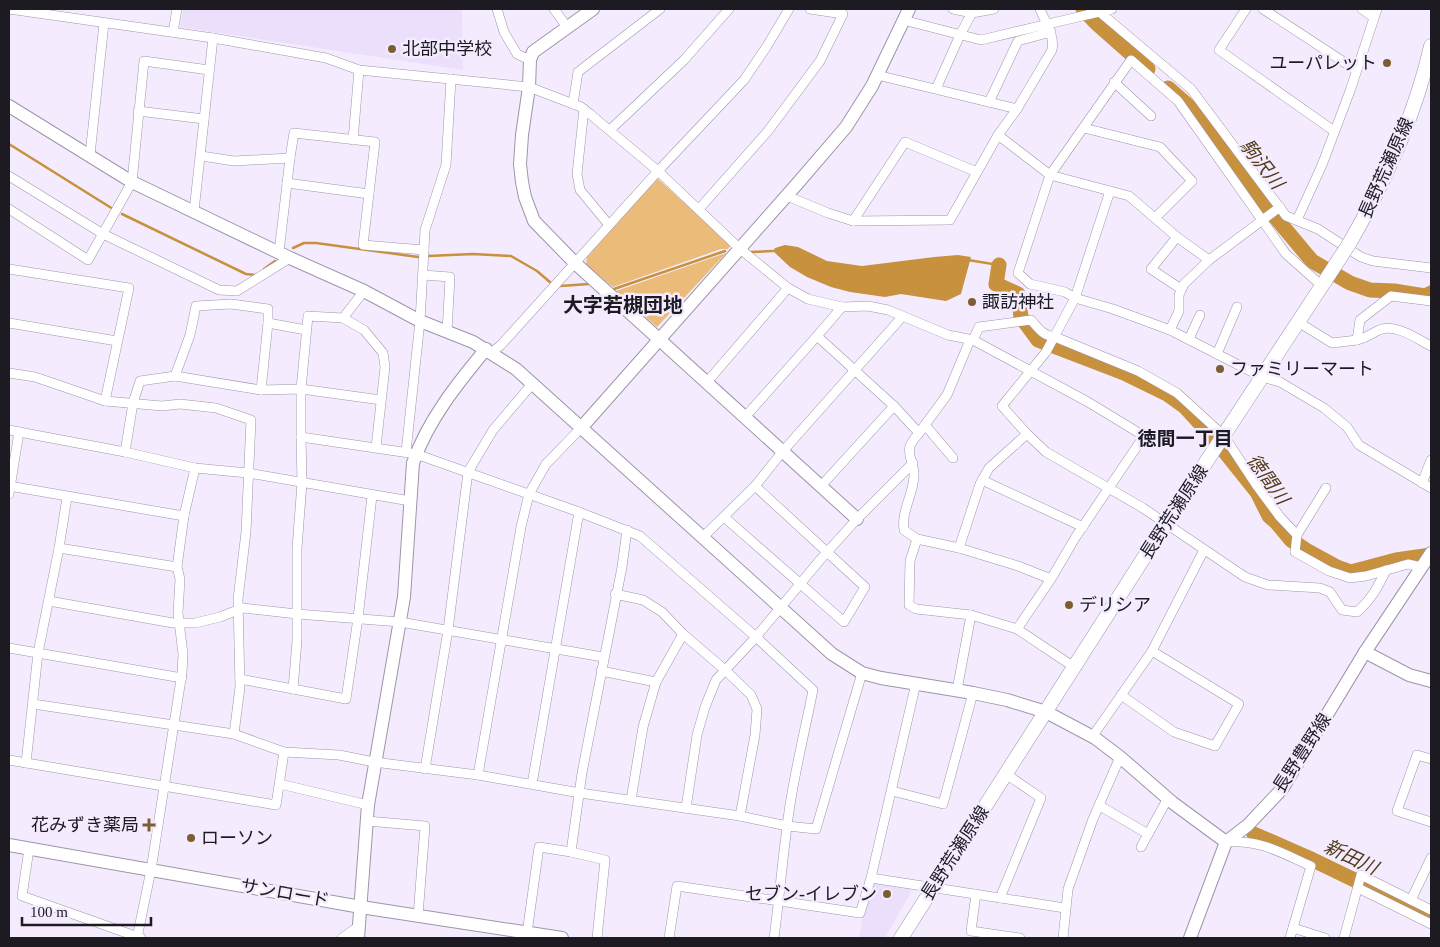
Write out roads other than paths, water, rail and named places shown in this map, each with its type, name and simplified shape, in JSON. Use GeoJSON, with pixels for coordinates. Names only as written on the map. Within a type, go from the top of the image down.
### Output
{"type":"FeatureCollection","features":[{"type":"Feature","properties":{"kind":"main road","name":"長野荒瀬原線"},"geometry":{"type":"LineString","coordinates":[[901,938],[1166,523],[1324,283],[1370,209],[1409,121],[1431,46]]}},
{"type":"Feature","properties":{"kind":"street"},"geometry":{"type":"LineString","coordinates":[[9,9],[58,13],[104,23],[213,38],[326,58],[359,70],[529,88],[573,104],[584,109],[658,171],[740,248],[788,288],[808,299],[842,307],[868,306],[888,310],[948,335],[971,340],[1088,402],[1144,436],[1083,527],[1052,579],[1017,629]]}},
{"type":"Feature","properties":{"kind":"street"},"geometry":{"type":"LineString","coordinates":[[173,32],[177,9]]}},
{"type":"Feature","properties":{"kind":"street"},"geometry":{"type":"LineString","coordinates":[[498,9],[504,32],[517,54],[530,60]]}},
{"type":"Feature","properties":{"kind":"street"},"geometry":{"type":"LineString","coordinates":[[554,9],[567,27]]}},
{"type":"Feature","properties":{"kind":"street"},"geometry":{"type":"LineString","coordinates":[[593,9],[533,52],[530,60],[529,88],[520,164],[525,197],[534,222],[575,262],[857,519]]}},
{"type":"Feature","properties":{"kind":"street"},"geometry":{"type":"LineString","coordinates":[[573,104],[578,72],[660,9]]}},
{"type":"Feature","properties":{"kind":"street"},"geometry":{"type":"LineString","coordinates":[[610,130],[684,60],[729,9]]}},
{"type":"Feature","properties":{"kind":"street"},"geometry":{"type":"LineString","coordinates":[[411,453],[440,409],[489,351],[507,338],[658,171],[744,80],[790,9]]}},
{"type":"Feature","properties":{"kind":"street"},"geometry":{"type":"LineString","coordinates":[[699,208],[768,131],[820,61],[844,11],[810,9]]}},
{"type":"Feature","properties":{"kind":"street"},"geometry":{"type":"LineString","coordinates":[[953,9],[973,11],[994,9]]}},
{"type":"Feature","properties":{"kind":"street"},"geometry":{"type":"LineString","coordinates":[[787,196],[853,221],[950,220],[960,206],[998,136],[1017,109],[1052,50],[1054,43],[1040,9]]}},
{"type":"Feature","properties":{"kind":"street"},"geometry":{"type":"LineString","coordinates":[[989,102],[1018,41],[1074,18],[1097,11],[1112,9]]}},
{"type":"Feature","properties":{"kind":"street"},"geometry":{"type":"LineString","coordinates":[[1246,9],[1219,50],[1334,131]]}},
{"type":"Feature","properties":{"kind":"street"},"geometry":{"type":"LineString","coordinates":[[1263,9],[1356,70]]}},
{"type":"Feature","properties":{"kind":"street"},"geometry":{"type":"LineString","coordinates":[[1296,220],[1322,165],[1375,13],[1362,9]]}},
{"type":"Feature","properties":{"kind":"street"},"geometry":{"type":"LineString","coordinates":[[936,89],[973,11]]}},
{"type":"Feature","properties":{"kind":"street"},"geometry":{"type":"LineString","coordinates":[[1097,11],[1191,90],[1278,208],[1286,216],[1318,229],[1361,257],[1373,261],[1431,268]]}},
{"type":"Feature","properties":{"kind":"street"},"geometry":{"type":"LineString","coordinates":[[478,775],[521,527],[530,494],[546,464],[581,428],[846,127],[872,86],[906,14],[960,35],[981,40],[1049,29]]}},
{"type":"Feature","properties":{"kind":"street"},"geometry":{"type":"LineString","coordinates":[[90,155],[104,23]]}},
{"type":"Feature","properties":{"kind":"street"},"geometry":{"type":"LineString","coordinates":[[194,211],[213,38]]}},
{"type":"Feature","properties":{"kind":"street"},"geometry":{"type":"LineString","coordinates":[[1324,283],[1286,254],[1264,219],[1178,101],[1131,60],[1050,175],[1018,273],[1030,284],[1065,292],[1075,298],[1170,330],[1262,377],[1280,382],[1324,408],[1347,427],[1359,445],[1431,488]]}},
{"type":"Feature","properties":{"kind":"street"},"geometry":{"type":"LineString","coordinates":[[9,209],[88,260],[132,182],[144,61],[209,70]]}},
{"type":"Feature","properties":{"kind":"street"},"geometry":{"type":"LineString","coordinates":[[353,140],[359,70]]}},
{"type":"Feature","properties":{"kind":"street"},"geometry":{"type":"LineString","coordinates":[[877,75],[1017,109]]}},
{"type":"Feature","properties":{"kind":"street"},"geometry":{"type":"LineString","coordinates":[[342,938],[358,932],[368,805],[400,622],[413,463],[411,453],[425,230],[446,165],[451,79]]}},
{"type":"Feature","properties":{"kind":"street"},"geometry":{"type":"LineString","coordinates":[[1114,82],[1151,116]]}},
{"type":"Feature","properties":{"kind":"street"},"geometry":{"type":"LineString","coordinates":[[9,106],[132,182],[364,291],[420,321],[489,351],[516,369],[832,654],[862,672],[881,678],[1008,700],[1046,712],[1092,736],[1226,842],[1245,841],[1261,844],[1311,866],[1290,938]]}},
{"type":"Feature","properties":{"kind":"street"},"geometry":{"type":"LineString","coordinates":[[584,109],[577,174],[580,190],[609,225]]}},
{"type":"Feature","properties":{"kind":"street"},"geometry":{"type":"LineString","coordinates":[[138,111],[204,120]]}},
{"type":"Feature","properties":{"kind":"street"},"geometry":{"type":"LineString","coordinates":[[1084,128],[1160,147],[1192,181],[1156,218]]}},
{"type":"Feature","properties":{"kind":"street"},"geometry":{"type":"LineString","coordinates":[[284,255],[287,183],[294,133],[375,142],[363,244],[424,250]]}},
{"type":"Feature","properties":{"kind":"street"},"geometry":{"type":"LineString","coordinates":[[998,136],[1050,175],[1129,196],[1177,237],[1209,260]]}},
{"type":"Feature","properties":{"kind":"street"},"geometry":{"type":"LineString","coordinates":[[853,221],[905,142],[977,172]]}},
{"type":"Feature","properties":{"kind":"street"},"geometry":{"type":"LineString","coordinates":[[201,156],[234,161],[290,158]]}},
{"type":"Feature","properties":{"kind":"street"},"geometry":{"type":"LineString","coordinates":[[9,176],[103,234],[219,290],[237,291],[284,255]]}},
{"type":"Feature","properties":{"kind":"street"},"geometry":{"type":"LineString","coordinates":[[287,183],[370,194]]}},
{"type":"Feature","properties":{"kind":"street"},"geometry":{"type":"LineString","coordinates":[[1110,191],[1075,298],[1046,352],[1002,406],[1046,452],[1143,508],[1245,576],[1268,585],[1320,588],[1330,592],[1342,610],[1357,612],[1368,604],[1386,570]]}},
{"type":"Feature","properties":{"kind":"street"},"geometry":{"type":"LineString","coordinates":[[1170,330],[1179,311],[1178,295],[1184,284],[1209,260],[1278,208]]}},
{"type":"Feature","properties":{"kind":"street"},"geometry":{"type":"LineString","coordinates":[[1177,237],[1151,269],[1181,290]]}},
{"type":"Feature","properties":{"kind":"street"},"geometry":{"type":"LineString","coordinates":[[9,268],[129,288],[105,401]]}},
{"type":"Feature","properties":{"kind":"street"},"geometry":{"type":"LineString","coordinates":[[423,275],[450,277],[447,332]]}},
{"type":"Feature","properties":{"kind":"street"},"geometry":{"type":"LineString","coordinates":[[707,382],[788,288]]}},
{"type":"Feature","properties":{"kind":"street"},"geometry":{"type":"LineString","coordinates":[[342,318],[364,291]]}},
{"type":"Feature","properties":{"kind":"street"},"geometry":{"type":"LineString","coordinates":[[1357,340],[1360,320],[1391,296],[1431,301]]}},
{"type":"Feature","properties":{"kind":"street"},"geometry":{"type":"LineString","coordinates":[[175,376],[190,335],[196,306],[232,304],[268,309],[262,390]]}},
{"type":"Feature","properties":{"kind":"street"},"geometry":{"type":"LineString","coordinates":[[745,416],[842,307]]}},
{"type":"Feature","properties":{"kind":"street"},"geometry":{"type":"LineString","coordinates":[[1217,354],[1237,307]]}},
{"type":"Feature","properties":{"kind":"street"},"geometry":{"type":"LineString","coordinates":[[1189,340],[1200,315]]}},
{"type":"Feature","properties":{"kind":"street"},"geometry":{"type":"LineString","coordinates":[[293,689],[297,641],[297,548],[302,483],[300,437],[301,389],[308,316],[342,318],[364,330],[383,353],[385,367],[376,447]]}},
{"type":"Feature","properties":{"kind":"street"},"geometry":{"type":"LineString","coordinates":[[702,538],[755,486],[783,451],[902,317]]}},
{"type":"Feature","properties":{"kind":"street"},"geometry":{"type":"LineString","coordinates":[[1052,579],[1018,566],[959,548],[917,539],[904,530],[902,521],[915,475],[913,463],[909,455],[911,444],[947,395],[971,340],[979,327],[1031,320],[1041,332],[1054,339],[1138,371],[1177,393],[1297,536]]}},
{"type":"Feature","properties":{"kind":"street"},"geometry":{"type":"LineString","coordinates":[[9,322],[117,341]]}},
{"type":"Feature","properties":{"kind":"street"},"geometry":{"type":"LineString","coordinates":[[1298,322],[1332,343],[1367,338],[1380,329],[1391,329],[1403,331],[1431,346]]}},
{"type":"Feature","properties":{"kind":"street"},"geometry":{"type":"LineString","coordinates":[[268,323],[306,330]]}},
{"type":"Feature","properties":{"kind":"street"},"geometry":{"type":"LineString","coordinates":[[817,336],[953,458]]}},
{"type":"Feature","properties":{"kind":"street"},"geometry":{"type":"LineString","coordinates":[[9,373],[35,377],[105,401],[162,406],[180,404],[216,408],[251,420],[246,532],[238,599],[240,678],[234,734]]}},
{"type":"Feature","properties":{"kind":"street"},"geometry":{"type":"LineString","coordinates":[[125,452],[133,403],[140,380],[175,376],[262,390],[301,389],[382,400]]}},
{"type":"Feature","properties":{"kind":"street"},"geometry":{"type":"LineString","coordinates":[[424,768],[448,630],[468,472],[494,430],[532,384]]}},
{"type":"Feature","properties":{"kind":"street"},"geometry":{"type":"LineString","coordinates":[[821,486],[894,406]]}},
{"type":"Feature","properties":{"kind":"street"},"geometry":{"type":"LineString","coordinates":[[9,430],[125,452],[195,468],[248,474],[410,502]]}},
{"type":"Feature","properties":{"kind":"street"},"geometry":{"type":"LineString","coordinates":[[19,432],[9,489],[184,516]]}},
{"type":"Feature","properties":{"kind":"street"},"geometry":{"type":"LineString","coordinates":[[959,548],[982,480],[989,468],[1027,434]]}},
{"type":"Feature","properties":{"kind":"street"},"geometry":{"type":"LineString","coordinates":[[300,437],[411,453],[530,494],[640,536],[665,556],[813,690],[787,826],[774,938]]}},
{"type":"Feature","properties":{"kind":"street"},"geometry":{"type":"LineString","coordinates":[[1422,483],[1431,460]]}},
{"type":"Feature","properties":{"kind":"street"},"geometry":{"type":"LineString","coordinates":[[686,808],[697,735],[716,680],[756,638],[857,519],[913,463]]}},
{"type":"Feature","properties":{"kind":"street"},"geometry":{"type":"LineString","coordinates":[[29,849],[22,896],[139,938],[182,678],[183,654],[178,613],[180,579],[177,567],[184,516],[195,468]]}},
{"type":"Feature","properties":{"kind":"street"},"geometry":{"type":"LineString","coordinates":[[982,480],[1083,527]]}},
{"type":"Feature","properties":{"kind":"street"},"geometry":{"type":"LineString","coordinates":[[724,517],[844,622],[866,587],[755,486]]}},
{"type":"Feature","properties":{"kind":"street"},"geometry":{"type":"LineString","coordinates":[[1326,488],[1297,536],[1295,552],[1329,571],[1350,578],[1366,576],[1425,561]]}},
{"type":"Feature","properties":{"kind":"street"},"geometry":{"type":"LineString","coordinates":[[240,678],[346,699],[358,618],[372,496]]}},
{"type":"Feature","properties":{"kind":"street"},"geometry":{"type":"LineString","coordinates":[[26,764],[38,654],[67,497]]}},
{"type":"Feature","properties":{"kind":"street"},"geometry":{"type":"LineString","coordinates":[[532,784],[579,512]]}},
{"type":"Feature","properties":{"kind":"street"},"geometry":{"type":"LineString","coordinates":[[571,852],[582,773],[615,594],[622,567],[627,530]]}},
{"type":"Feature","properties":{"kind":"street"},"geometry":{"type":"LineString","coordinates":[[917,539],[910,561],[909,605],[916,609],[971,615],[1017,629],[1074,667]]}},
{"type":"Feature","properties":{"kind":"street"},"geometry":{"type":"LineString","coordinates":[[59,548],[177,567]]}},
{"type":"Feature","properties":{"kind":"street"},"geometry":{"type":"LineString","coordinates":[[1092,736],[1152,650],[1204,550]]}},
{"type":"Feature","properties":{"kind":"street","name":"長野豊野線"},"geometry":{"type":"LineString","coordinates":[[1226,842],[1248,825],[1282,789],[1365,652],[1425,561]]}},
{"type":"Feature","properties":{"kind":"street"},"geometry":{"type":"LineString","coordinates":[[615,594],[643,600],[662,612],[751,695],[757,709],[756,735],[740,816]]}},
{"type":"Feature","properties":{"kind":"street"},"geometry":{"type":"LineString","coordinates":[[49,601],[179,623],[195,623],[220,618],[243,608],[400,622],[603,657]]}},
{"type":"Feature","properties":{"kind":"street"},"geometry":{"type":"LineString","coordinates":[[957,690],[971,615]]}},
{"type":"Feature","properties":{"kind":"street"},"geometry":{"type":"LineString","coordinates":[[631,800],[642,727],[656,682],[684,634]]}},
{"type":"Feature","properties":{"kind":"street"},"geometry":{"type":"LineString","coordinates":[[9,648],[182,678]]}},
{"type":"Feature","properties":{"kind":"street"},"geometry":{"type":"LineString","coordinates":[[1121,695],[1174,732],[1215,746],[1239,704],[1152,650]]}},
{"type":"Feature","properties":{"kind":"street"},"geometry":{"type":"LineString","coordinates":[[1365,652],[1409,675],[1431,680]]}},
{"type":"Feature","properties":{"kind":"street"},"geometry":{"type":"LineString","coordinates":[[601,670],[656,682]]}},
{"type":"Feature","properties":{"kind":"street"},"geometry":{"type":"LineString","coordinates":[[33,704],[234,734],[284,752],[339,755],[374,762],[478,775],[740,816],[787,826],[816,829],[862,672]]}},
{"type":"Feature","properties":{"kind":"street"},"geometry":{"type":"LineString","coordinates":[[669,938],[678,886],[860,913],[871,878],[916,683]]}},
{"type":"Feature","properties":{"kind":"street"},"geometry":{"type":"LineString","coordinates":[[892,791],[943,804],[973,693]]}},
{"type":"Feature","properties":{"kind":"street"},"geometry":{"type":"LineString","coordinates":[[9,760],[276,805],[284,752]]}},
{"type":"Feature","properties":{"kind":"street"},"geometry":{"type":"LineString","coordinates":[[1431,759],[1417,755],[1397,811],[1431,822]]}},
{"type":"Feature","properties":{"kind":"street"},"geometry":{"type":"LineString","coordinates":[[1063,938],[1068,889],[1120,757]]}},
{"type":"Feature","properties":{"kind":"street"},"geometry":{"type":"LineString","coordinates":[[1000,898],[1041,798],[1006,774]]}},
{"type":"Feature","properties":{"kind":"street"},"geometry":{"type":"LineString","coordinates":[[280,784],[368,805]]}},
{"type":"Feature","properties":{"kind":"street"},"geometry":{"type":"LineString","coordinates":[[1141,847],[1168,798]]}},
{"type":"Feature","properties":{"kind":"street"},"geometry":{"type":"LineString","coordinates":[[1100,806],[1148,834]]}},
{"type":"Feature","properties":{"kind":"street"},"geometry":{"type":"LineString","coordinates":[[367,820],[425,826],[418,916]]}},
{"type":"Feature","properties":{"kind":"street"},"geometry":{"type":"LineString","coordinates":[[1190,938],[1226,842]]}},
{"type":"Feature","properties":{"kind":"street","name":"サンロード"},"geometry":{"type":"LineString","coordinates":[[9,845],[361,907],[561,938]]}},
{"type":"Feature","properties":{"kind":"street"},"geometry":{"type":"LineString","coordinates":[[527,933],[539,847],[606,860],[597,938]]}},
{"type":"Feature","properties":{"kind":"street"},"geometry":{"type":"LineString","coordinates":[[1411,900],[1431,858]]}},
{"type":"Feature","properties":{"kind":"street"},"geometry":{"type":"LineString","coordinates":[[1344,938],[1362,875],[1431,910]]}},
{"type":"Feature","properties":{"kind":"street"},"geometry":{"type":"LineString","coordinates":[[871,878],[1065,908]]}},
{"type":"Feature","properties":{"kind":"street"},"geometry":{"type":"LineString","coordinates":[[1358,888],[1431,924]]}},
{"type":"Feature","properties":{"kind":"street"},"geometry":{"type":"LineString","coordinates":[[976,894],[971,931],[998,937],[1020,938]]}},
{"type":"Feature","properties":{"kind":"street"},"geometry":{"type":"LineString","coordinates":[[1293,928],[1325,938]]}},
{"type":"Feature","properties":{"kind":"waterway","name":"駒沢川"},"geometry":{"type":"LineString","coordinates":[[1083,9],[1148,69]]}},
{"type":"Feature","properties":{"kind":"waterway","name":"駒沢川"},"geometry":{"type":"LineString","coordinates":[[1168,88],[1193,110],[1260,199],[1312,261],[1350,283],[1370,290],[1394,291],[1425,296],[1431,293]]}},
{"type":"Feature","properties":{"kind":"waterway"},"geometry":{"type":"LineString","coordinates":[[9,144],[113,209]]}},
{"type":"Feature","properties":{"kind":"waterway"},"geometry":{"type":"LineString","coordinates":[[122,214],[246,274],[256,275]]}},
{"type":"Feature","properties":{"kind":"waterway"},"geometry":{"type":"LineString","coordinates":[[293,248],[304,243],[316,243],[418,257]]}},
{"type":"Feature","properties":{"kind":"waterway"},"geometry":{"type":"LineString","coordinates":[[614,289],[725,251]]}},
{"type":"Feature","properties":{"kind":"waterway"},"geometry":{"type":"LineString","coordinates":[[750,252],[773,251]]}},
{"type":"Feature","properties":{"kind":"waterway"},"geometry":{"type":"LineString","coordinates":[[428,256],[473,254],[511,256],[537,271],[551,283]]}},
{"type":"Feature","properties":{"kind":"waterway"},"geometry":{"type":"LineString","coordinates":[[968,260],[999,265]]}},
{"type":"Feature","properties":{"kind":"waterway"},"geometry":{"type":"LineString","coordinates":[[264,269],[275,261]]}},
{"type":"Feature","properties":{"kind":"waterway","name":"徳間川"},"geometry":{"type":"LineString","coordinates":[[999,265],[996,284],[1018,294],[1021,317],[1038,340],[1124,373],[1167,394],[1185,407],[1217,442],[1257,492],[1269,516],[1291,540],[1337,567],[1351,572],[1396,560],[1431,555]]}},
{"type":"Feature","properties":{"kind":"waterway"},"geometry":{"type":"LineString","coordinates":[[560,286],[589,284]]}},
{"type":"Feature","properties":{"kind":"waterway","name":"新田川"},"geometry":{"type":"LineString","coordinates":[[1254,834],[1309,858],[1431,917]]}},
{"type":"Feature","properties":{"kind":"place","name":"北部中学校"},"geometry":{"type":"Point","coordinates":[392,49]}},
{"type":"Feature","properties":{"kind":"place","name":"ユーパレット"},"geometry":{"type":"Point","coordinates":[1387,63]}},
{"type":"Feature","properties":{"kind":"place","name":"諏訪神社"},"geometry":{"type":"Point","coordinates":[972,302]}},
{"type":"Feature","properties":{"kind":"place","name":"ファミリーマート"},"geometry":{"type":"Point","coordinates":[1220,369]}},
{"type":"Feature","properties":{"kind":"place","name":"デリシア"},"geometry":{"type":"Point","coordinates":[1069,605]}},
{"type":"Feature","properties":{"kind":"place","name":"花みずき薬局"},"geometry":{"type":"Point","coordinates":[149,825]}},
{"type":"Feature","properties":{"kind":"place","name":"ローソン"},"geometry":{"type":"Point","coordinates":[191,838]}},
{"type":"Feature","properties":{"kind":"place","name":"セブン-イレブン"},"geometry":{"type":"Point","coordinates":[887,894]}},
{"type":"Feature","properties":{"kind":"district","name":"大字若槻団地"},"geometry":{"type":"Point","coordinates":[623,305]}},
{"type":"Feature","properties":{"kind":"district","name":"徳間一丁目"},"geometry":{"type":"Point","coordinates":[1185,438]}}]}
